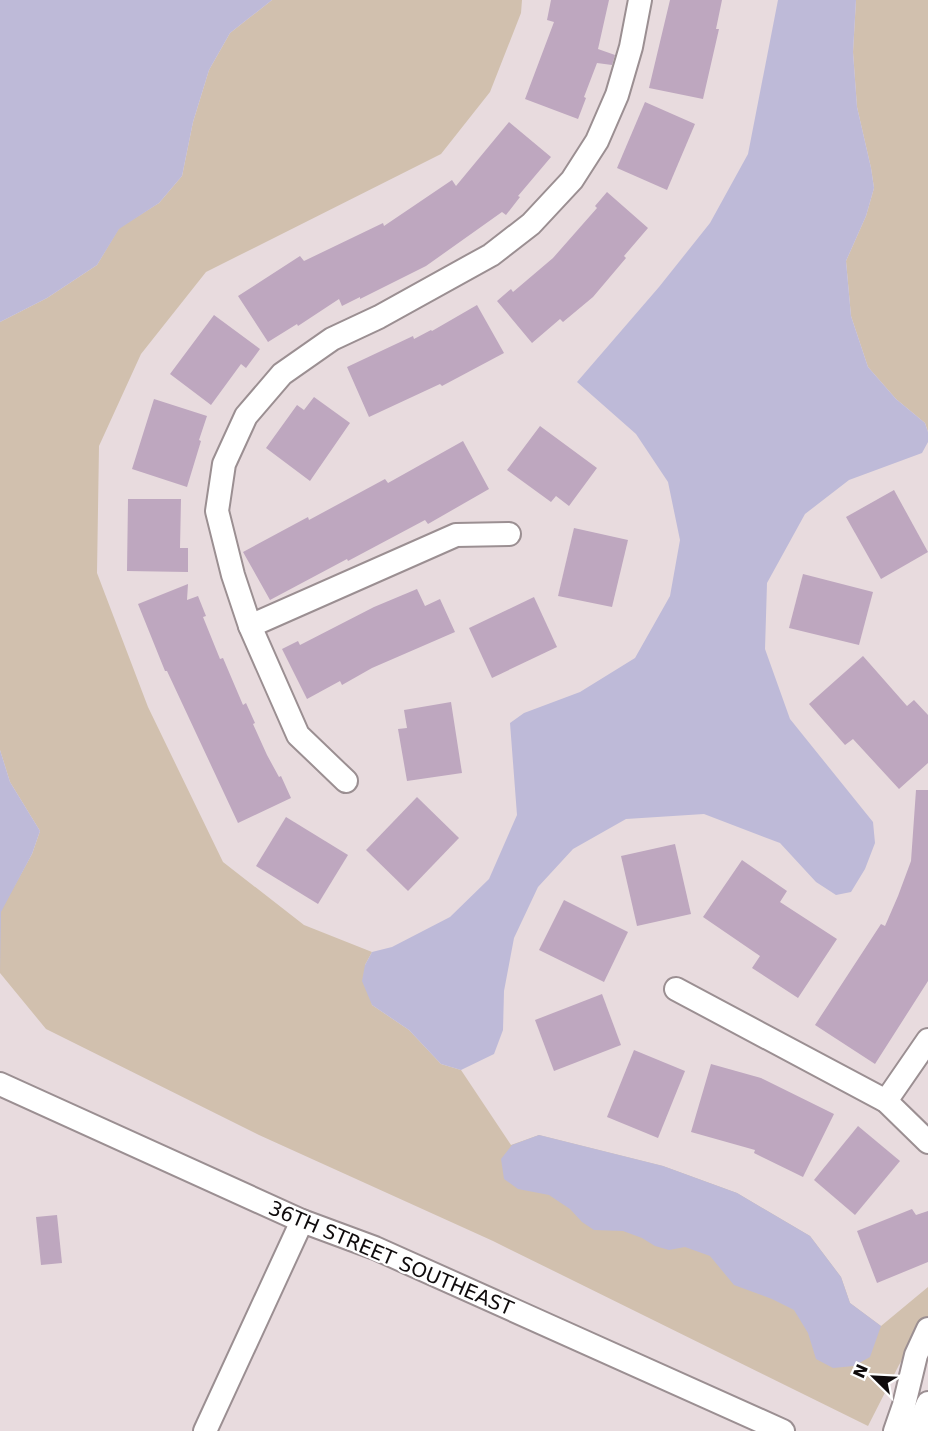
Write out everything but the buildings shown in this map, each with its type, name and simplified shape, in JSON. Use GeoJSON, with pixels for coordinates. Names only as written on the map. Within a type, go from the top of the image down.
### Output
{"type":"FeatureCollection","features":[{"type":"Feature","properties":{"kind":"street"},"geometry":{"type":"LineString","coordinates":[[346,781],[298,735],[250,626],[233,575],[218,512],[224,464],[246,416],[282,374],[332,339],[379,317],[490,255],[531,224],[572,180],[597,141],[617,95],[631,47],[640,0]]}},
{"type":"Feature","properties":{"kind":"street"},"geometry":{"type":"LineString","coordinates":[[250,626],[456,535],[509,534]]}},
{"type":"Feature","properties":{"kind":"street"},"geometry":{"type":"LineString","coordinates":[[676,989],[886,1101],[928,1142]]}},
{"type":"Feature","properties":{"kind":"street"},"geometry":{"type":"LineString","coordinates":[[886,1101],[928,1040]]}},
{"type":"Feature","properties":{"kind":"street","name":"36TH STREET SOUTHEAST"},"geometry":{"type":"LineString","coordinates":[[0,1084],[302,1221],[375,1248],[783,1431]]}},
{"type":"Feature","properties":{"kind":"street"},"geometry":{"type":"LineString","coordinates":[[205,1431],[302,1221]]}},
{"type":"Feature","properties":{"kind":"street"},"geometry":{"type":"LineString","coordinates":[[895,1431],[916,1355],[928,1329]]}},
{"type":"Feature","properties":{"kind":"street"},"geometry":{"type":"LineString","coordinates":[[916,1431],[928,1403]]}},
{"type":"Feature","properties":{"kind":"shaded area"},"geometry":{"type":"Polygon","coordinates":[[[0,0],[272,0],[230,33],[209,70],[193,122],[182,176],[159,203],[119,229],[97,265],[47,298],[0,322],[0,0]]]}},
{"type":"Feature","properties":{"kind":"shaded area"},"geometry":{"type":"Polygon","coordinates":[[[272,0],[522,0],[521,13],[490,92],[441,154],[206,272],[141,354],[99,446],[97,573],[148,707],[223,862],[304,925],[372,952],[365,965],[372,1005],[409,1030],[441,1064],[461,1070],[511,1145],[539,1135],[663,1166],[737,1193],[810,1236],[841,1277],[850,1303],[881,1326],[928,1287],[928,1316],[899,1365],[868,1426],[493,1241],[259,1135],[46,1029],[0,973],[0,912],[32,854],[40,831],[10,782],[0,750],[0,322],[47,298],[97,265],[119,228],[159,203],[182,176],[193,122],[209,70],[230,33],[272,0]]]}},
{"type":"Feature","properties":{"kind":"shaded area"},"geometry":{"type":"Polygon","coordinates":[[[778,0],[856,0],[853,52],[857,107],[874,188],[866,216],[846,261],[851,316],[868,367],[896,399],[925,423],[928,432],[928,442],[922,453],[849,480],[805,514],[767,583],[765,649],[790,719],[873,822],[875,843],[865,869],[851,892],[836,895],[816,882],[780,843],[704,814],[626,819],[573,849],[538,887],[514,938],[504,991],[503,1030],[494,1054],[461,1070],[441,1064],[409,1030],[372,1005],[362,981],[365,965],[372,952],[392,947],[450,917],[489,879],[517,815],[510,723],[524,713],[580,692],[635,658],[670,596],[680,540],[668,482],[636,434],[577,382],[659,287],[710,223],[748,154],[778,0]]]}},
{"type":"Feature","properties":{"kind":"shaded area"},"geometry":{"type":"Polygon","coordinates":[[[856,0],[928,0],[928,432],[925,423],[896,399],[868,367],[851,316],[846,261],[866,216],[874,188],[857,107],[853,52],[856,0]]]}},
{"type":"Feature","properties":{"kind":"shaded area"},"geometry":{"type":"Polygon","coordinates":[[[0,750],[10,782],[40,831],[32,854],[1,912],[0,973],[0,750]]]}},
{"type":"Feature","properties":{"kind":"shaded area"},"geometry":{"type":"Polygon","coordinates":[[[539,1135],[663,1166],[737,1193],[810,1236],[841,1277],[850,1303],[881,1326],[870,1357],[854,1366],[833,1368],[816,1359],[808,1333],[794,1310],[734,1285],[710,1256],[685,1247],[669,1250],[655,1246],[623,1231],[594,1230],[582,1222],[570,1209],[549,1195],[518,1189],[504,1179],[501,1159],[512,1145],[539,1135]]]}}]}
